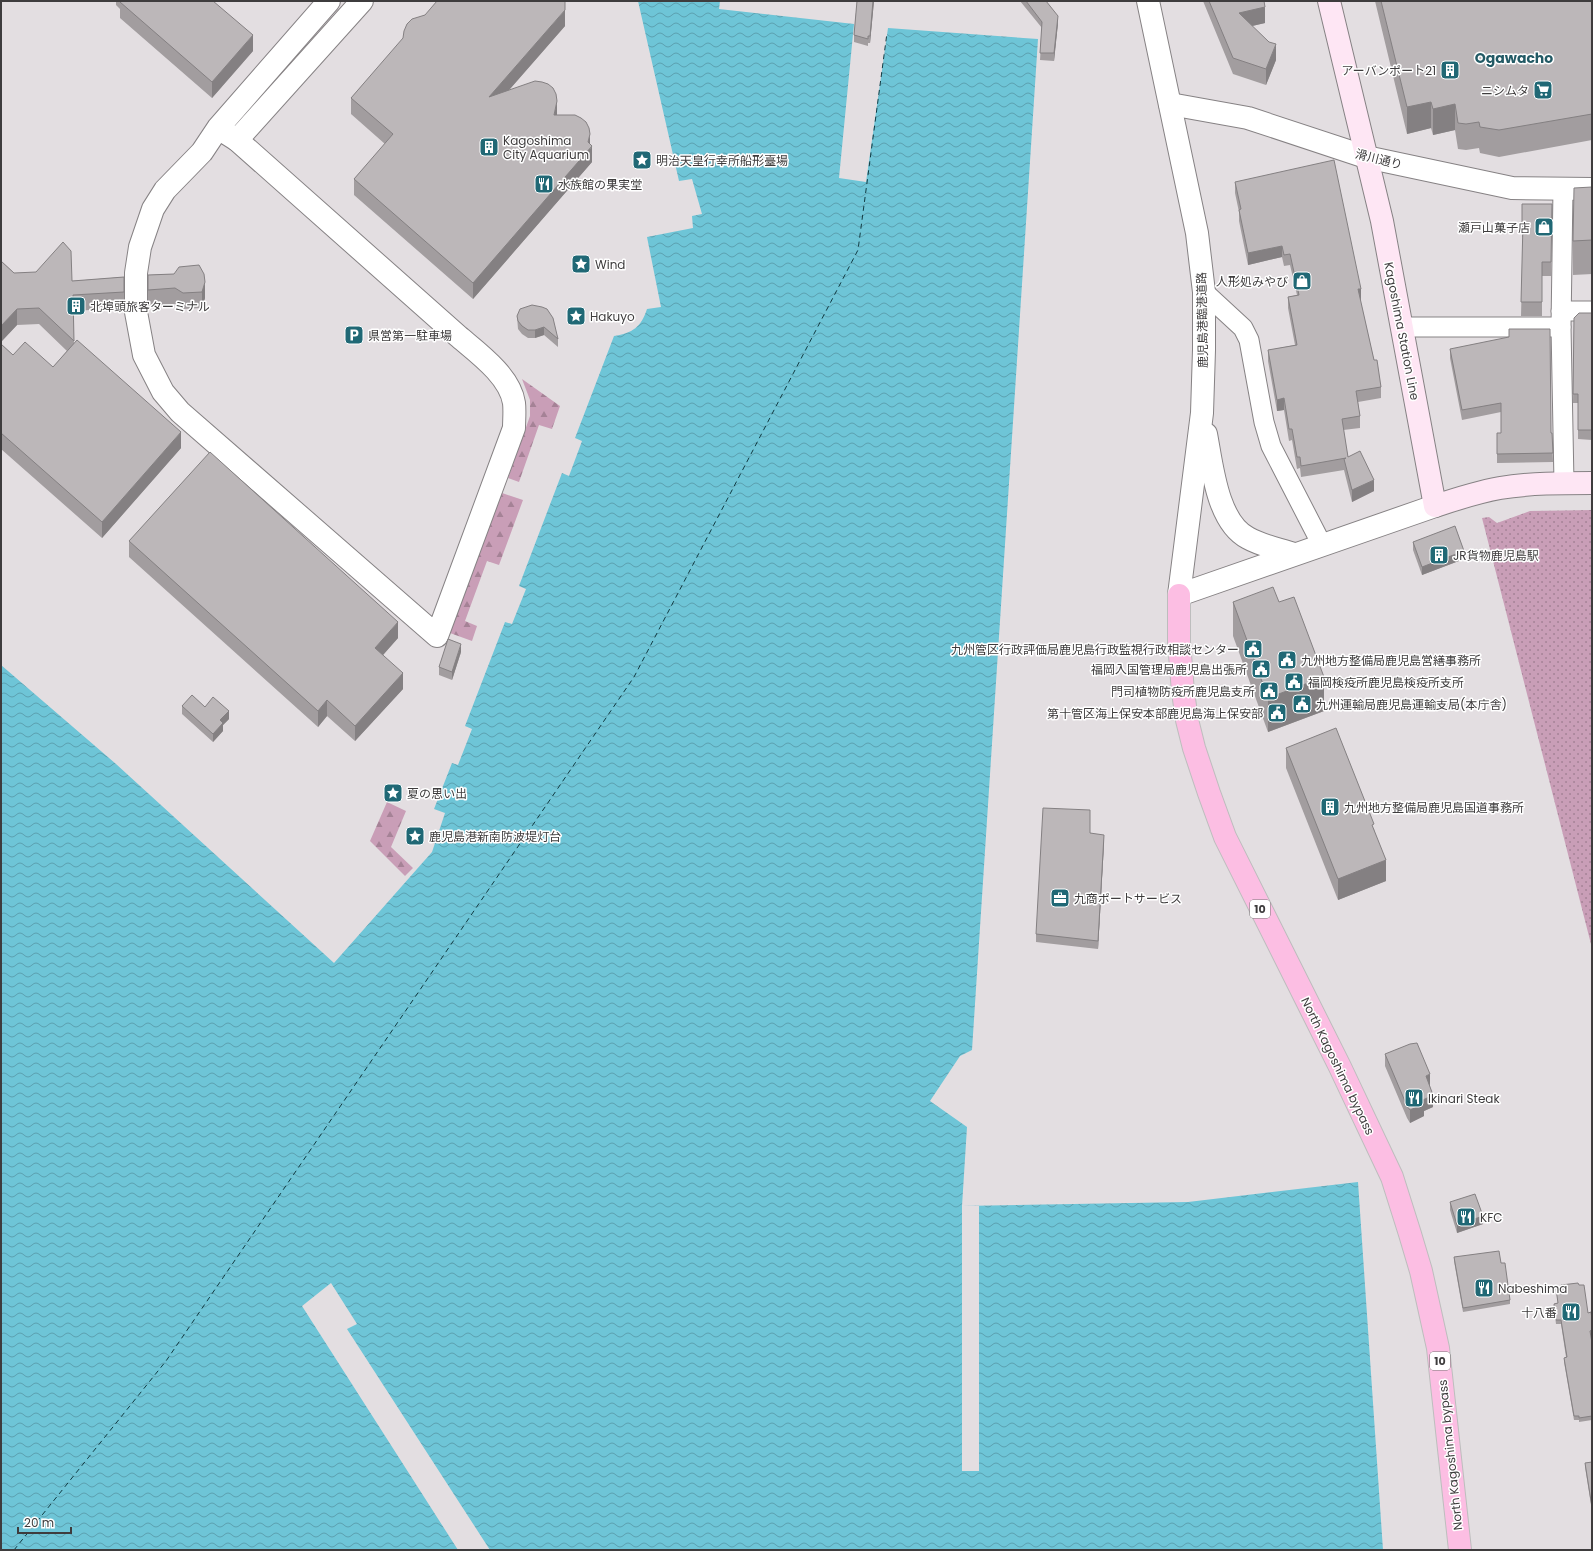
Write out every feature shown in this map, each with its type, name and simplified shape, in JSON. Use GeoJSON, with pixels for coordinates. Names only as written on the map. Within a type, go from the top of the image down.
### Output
{"type":"FeatureCollection","features":[{"type":"Feature","properties":{"kind":"highway","name":"North Kagoshima bypass"},"geometry":{"type":"LineString","coordinates":[[1179,595],[1179,642],[1187,720],[1194,748],[1225,837],[1392,1177],[1421,1271],[1438,1348],[1460,1550]]}},
{"type":"Feature","properties":{"kind":"main road","name":"Kagoshima Station Line"},"geometry":{"type":"LineString","coordinates":[[1329,1],[1382,221],[1435,506]]}},
{"type":"Feature","properties":{"kind":"main road"},"geometry":{"type":"LineString","coordinates":[[1435,506],[1501,488],[1592,483]]}},
{"type":"Feature","properties":{"kind":"street"},"geometry":{"type":"LineString","coordinates":[[218,128],[238,140],[492,366],[509,387],[514,402],[514,428],[437,636],[180,412],[163,392],[144,355],[136,312],[136,273],[140,246],[153,209],[166,190],[202,152],[218,128],[329,1]]}},
{"type":"Feature","properties":{"kind":"street"},"geometry":{"type":"LineString","coordinates":[[238,140],[362,1]]}},
{"type":"Feature","properties":{"kind":"street","name":"鹿児島港臨港道路"},"geometry":{"type":"LineString","coordinates":[[1148,1],[1197,233],[1204,292],[1202,413],[1179,595]]}},
{"type":"Feature","properties":{"kind":"street","name":"滑川通り"},"geometry":{"type":"LineString","coordinates":[[1170,104],[1248,118],[1366,157],[1512,188],[1592,189]]}},
{"type":"Feature","properties":{"kind":"street"},"geometry":{"type":"LineString","coordinates":[[1563,189],[1561,319],[1564,484]]}},
{"type":"Feature","properties":{"kind":"street"},"geometry":{"type":"LineString","coordinates":[[1204,292],[1243,328],[1249,340],[1264,422],[1271,446],[1322,545]]}},
{"type":"Feature","properties":{"kind":"street"},"geometry":{"type":"LineString","coordinates":[[1401,326],[1561,319],[1592,311]]}},
{"type":"Feature","properties":{"kind":"street"},"geometry":{"type":"LineString","coordinates":[[1202,413],[1215,484],[1225,511],[1234,529],[1248,538],[1294,554]]}},
{"type":"Feature","properties":{"kind":"street"},"geometry":{"type":"LineString","coordinates":[[1179,595],[1435,506]]}},
{"type":"Feature","properties":{"kind":"green space"},"geometry":{"type":"Polygon","coordinates":[[[522,379],[560,406],[552,429],[539,425],[519,482],[508,478],[530,416],[530,400],[522,379]]]}},
{"type":"Feature","properties":{"kind":"green space"},"geometry":{"type":"Polygon","coordinates":[[[502,493],[523,500],[499,565],[487,561],[465,621],[477,626],[472,641],[450,633],[502,493]]]}},
{"type":"Feature","properties":{"kind":"green space"},"geometry":{"type":"Polygon","coordinates":[[[1592,510],[1592,948],[1482,518],[1489,517],[1497,523],[1530,511],[1592,510]]]}},
{"type":"Feature","properties":{"kind":"green space"},"geometry":{"type":"Polygon","coordinates":[[[387,802],[406,811],[391,847],[413,868],[405,876],[370,841],[387,802]]]}},
{"type":"Feature","properties":{"kind":"water"},"geometry":{"type":"Polygon","coordinates":[[[638,1],[720,1],[719,9],[854,24],[839,178],[866,182],[888,28],[1038,39],[972,1050],[960,1056],[930,1101],[967,1127],[962,1206],[1188,1202],[1358,1182],[1383,1550],[1,1550],[1,665],[116,764],[334,963],[432,852],[445,813],[434,809],[452,763],[458,765],[472,729],[465,726],[505,622],[512,624],[526,589],[519,586],[562,473],[569,476],[582,441],[575,438],[614,336],[631,331],[639,325],[647,309],[661,307],[647,237],[693,228],[692,216],[702,214],[692,179],[679,181],[638,1]]]}},
{"type":"Feature","properties":{"kind":"pier"},"geometry":{"type":"Polygon","coordinates":[[[962,1206],[979,1206],[979,1471],[962,1471],[962,1206]]]}},
{"type":"Feature","properties":{"kind":"pier"},"geometry":{"type":"Polygon","coordinates":[[[331,1283],[357,1324],[347,1329],[490,1550],[458,1550],[302,1306],[331,1283]]]}},
{"type":"Feature","properties":{"kind":"building"},"geometry":{"type":"Polygon","coordinates":[[[213,1],[253,35],[212,82],[120,2],[213,1]]]}},
{"type":"Feature","properties":{"kind":"building","name":"Kagoshima City Aquarium"},"geometry":{"type":"Polygon","coordinates":[[[437,1],[565,1],[565,10],[489,97],[535,81],[548,84],[553,88],[556,94],[557,101],[554,115],[575,115],[586,122],[590,134],[588,142],[592,146],[473,283],[354,179],[393,134],[351,98],[403,38],[407,24],[412,19],[425,15],[437,1]]]}},
{"type":"Feature","properties":{"kind":"building"},"geometry":{"type":"Polygon","coordinates":[[[857,1],[873,1],[870,36],[868,36],[868,39],[854,35],[857,1]]]}},
{"type":"Feature","properties":{"kind":"building"},"geometry":{"type":"Polygon","coordinates":[[[1026,1],[1046,1],[1058,16],[1054,53],[1040,53],[1042,22],[1026,1]]]}},
{"type":"Feature","properties":{"kind":"building"},"geometry":{"type":"Polygon","coordinates":[[[1209,1],[1264,1],[1265,7],[1239,13],[1269,42],[1276,44],[1266,69],[1233,58],[1209,1]]]}},
{"type":"Feature","properties":{"kind":"building"},"geometry":{"type":"Polygon","coordinates":[[[1381,1],[1592,1],[1592,114],[1499,130],[1480,127],[1479,122],[1466,124],[1458,123],[1455,104],[1433,109],[1431,102],[1407,107],[1381,1]]]}},
{"type":"Feature","properties":{"kind":"building"},"geometry":{"type":"Polygon","coordinates":[[[1334,160],[1361,289],[1358,289],[1374,360],[1377,360],[1381,387],[1356,391],[1360,416],[1342,419],[1348,457],[1360,451],[1374,480],[1352,490],[1344,459],[1346,458],[1301,466],[1300,457],[1297,457],[1292,429],[1289,429],[1284,398],[1277,400],[1268,350],[1297,345],[1288,297],[1299,295],[1290,254],[1284,255],[1282,246],[1248,253],[1235,182],[1334,160]]]}},
{"type":"Feature","properties":{"kind":"building"},"geometry":{"type":"Polygon","coordinates":[[[1592,187],[1592,240],[1573,241],[1574,188],[1592,187]]]}},
{"type":"Feature","properties":{"kind":"building"},"geometry":{"type":"Polygon","coordinates":[[[1522,204],[1552,204],[1551,262],[1542,262],[1542,302],[1521,302],[1522,204]]]}},
{"type":"Feature","properties":{"kind":"building"},"geometry":{"type":"Polygon","coordinates":[[[63,242],[71,251],[72,281],[124,277],[124,292],[73,295],[74,341],[39,308],[17,309],[1,326],[1,261],[14,273],[36,272],[63,242]]]}},
{"type":"Feature","properties":{"kind":"building"},"geometry":{"type":"Polygon","coordinates":[[[199,265],[204,274],[205,282],[202,292],[183,293],[175,288],[148,290],[148,275],[174,274],[179,267],[199,265]]]}},
{"type":"Feature","properties":{"kind":"building"},"geometry":{"type":"Polygon","coordinates":[[[532,305],[547,309],[553,318],[558,339],[544,327],[535,330],[528,330],[518,321],[517,316],[520,309],[532,305]]]}},
{"type":"Feature","properties":{"kind":"building"},"geometry":{"type":"Polygon","coordinates":[[[1579,313],[1592,313],[1592,430],[1578,430],[1578,394],[1573,394],[1574,318],[1579,313]]]}},
{"type":"Feature","properties":{"kind":"building"},"geometry":{"type":"Polygon","coordinates":[[[1509,329],[1550,329],[1551,433],[1553,453],[1497,454],[1497,433],[1501,433],[1501,403],[1462,410],[1450,349],[1509,337],[1509,329]]]}},
{"type":"Feature","properties":{"kind":"building"},"geometry":{"type":"Polygon","coordinates":[[[77,340],[181,432],[102,522],[1,433],[1,344],[13,355],[25,342],[53,367],[77,340]]]}},
{"type":"Feature","properties":{"kind":"building"},"geometry":{"type":"Polygon","coordinates":[[[210,452],[398,622],[375,648],[403,673],[355,726],[327,700],[318,711],[129,541],[210,452]]]}},
{"type":"Feature","properties":{"kind":"building","name":"JR貨物鹿児島駅"},"geometry":{"type":"Polygon","coordinates":[[[1455,526],[1464,551],[1422,567],[1413,542],[1455,526]]]}},
{"type":"Feature","properties":{"kind":"building"},"geometry":{"type":"Polygon","coordinates":[[[1273,587],[1279,602],[1294,597],[1324,677],[1268,698],[1233,602],[1273,587]]]}},
{"type":"Feature","properties":{"kind":"building"},"geometry":{"type":"Polygon","coordinates":[[[448,639],[461,644],[452,672],[439,667],[448,639]]]}},
{"type":"Feature","properties":{"kind":"building"},"geometry":{"type":"Polygon","coordinates":[[[192,695],[205,707],[213,697],[229,711],[220,720],[223,723],[213,734],[182,706],[192,695]]]}},
{"type":"Feature","properties":{"kind":"building","name":"九州地方整備局鹿児島国道事務所"},"geometry":{"type":"Polygon","coordinates":[[[1336,728],[1374,824],[1372,825],[1386,860],[1338,879],[1286,748],[1336,728]]]}},
{"type":"Feature","properties":{"kind":"building"},"geometry":{"type":"Polygon","coordinates":[[[1043,808],[1090,810],[1090,833],[1104,835],[1098,941],[1036,934],[1043,808]]]}},
{"type":"Feature","properties":{"kind":"building","name":"Ikinari Steak"},"geometry":{"type":"Polygon","coordinates":[[[1417,1043],[1430,1074],[1426,1076],[1433,1095],[1423,1100],[1424,1104],[1410,1110],[1385,1054],[1410,1044],[1417,1043]]]}},
{"type":"Feature","properties":{"kind":"building","name":"KFC"},"geometry":{"type":"Polygon","coordinates":[[[1475,1194],[1483,1216],[1457,1225],[1450,1202],[1475,1194]]]}},
{"type":"Feature","properties":{"kind":"building","name":"Nabeshima"},"geometry":{"type":"Polygon","coordinates":[[[1499,1251],[1501,1263],[1505,1263],[1510,1300],[1463,1308],[1454,1257],[1499,1251]]]}},
{"type":"Feature","properties":{"kind":"building"},"geometry":{"type":"Polygon","coordinates":[[[1578,1283],[1579,1285],[1584,1285],[1588,1313],[1591,1312],[1592,1319],[1592,1330],[1590,1331],[1592,1343],[1592,1416],[1579,1418],[1579,1416],[1574,1416],[1564,1358],[1567,1357],[1561,1320],[1556,1320],[1554,1304],[1558,1303],[1556,1289],[1561,1288],[1561,1285],[1578,1283]]]}},
{"type":"Feature","properties":{"kind":"building"},"geometry":{"type":"Polygon","coordinates":[[[1592,1462],[1592,1507],[1585,1463],[1592,1462]]]}},
{"type":"Feature","properties":{"kind":"ferry route"},"geometry":{"type":"LineString","coordinates":[[14,1550],[166,1361],[634,677],[858,250],[887,33]]}},
{"type":"Feature","properties":{"kind":"place","name":"アーバンポート21"},"geometry":{"type":"Point","coordinates":[1450,70]}},
{"type":"Feature","properties":{"kind":"place","name":"ニシムタ"},"geometry":{"type":"Point","coordinates":[1543,90]}},
{"type":"Feature","properties":{"kind":"place","name":"Kagoshima City Aquarium"},"geometry":{"type":"Point","coordinates":[489,147]}},
{"type":"Feature","properties":{"kind":"place","name":"明治天皇行幸所船形臺場"},"geometry":{"type":"Point","coordinates":[642,160]}},
{"type":"Feature","properties":{"kind":"place","name":"水族館の果実堂"},"geometry":{"type":"Point","coordinates":[544,184]}},
{"type":"Feature","properties":{"kind":"place","name":"瀬戸山菓子店"},"geometry":{"type":"Point","coordinates":[1544,227]}},
{"type":"Feature","properties":{"kind":"place","name":"Wind"},"geometry":{"type":"Point","coordinates":[581,264]}},
{"type":"Feature","properties":{"kind":"place","name":"人形処みやび"},"geometry":{"type":"Point","coordinates":[1302,281]}},
{"type":"Feature","properties":{"kind":"place","name":"北埠頭旅客ターミナル"},"geometry":{"type":"Point","coordinates":[76,306]}},
{"type":"Feature","properties":{"kind":"place","name":"Hakuyo"},"geometry":{"type":"Point","coordinates":[576,316]}},
{"type":"Feature","properties":{"kind":"place","name":"県営第一駐車場"},"geometry":{"type":"Point","coordinates":[354,335]}},
{"type":"Feature","properties":{"kind":"place","name":"JR貨物鹿児島駅"},"geometry":{"type":"Point","coordinates":[1439,555]}},
{"type":"Feature","properties":{"kind":"place","name":"九州管区行政評価局鹿児島行政監視行政相談センター"},"geometry":{"type":"Point","coordinates":[1253,649]}},
{"type":"Feature","properties":{"kind":"place","name":"九州地方整備局鹿児島営繕事務所"},"geometry":{"type":"Point","coordinates":[1287,660]}},
{"type":"Feature","properties":{"kind":"place","name":"福岡入国管理局鹿児島出張所"},"geometry":{"type":"Point","coordinates":[1261,669]}},
{"type":"Feature","properties":{"kind":"place","name":"福岡検疫所鹿児島検疫所支所"},"geometry":{"type":"Point","coordinates":[1294,682]}},
{"type":"Feature","properties":{"kind":"place","name":"門司植物防疫所鹿児島支所"},"geometry":{"type":"Point","coordinates":[1269,691]}},
{"type":"Feature","properties":{"kind":"place","name":"九州運輸局鹿児島運輸支局(本庁舎)"},"geometry":{"type":"Point","coordinates":[1302,704]}},
{"type":"Feature","properties":{"kind":"place","name":"第十管区海上保安本部鹿児島海上保安部"},"geometry":{"type":"Point","coordinates":[1277,713]}},
{"type":"Feature","properties":{"kind":"place","name":"夏の思い出"},"geometry":{"type":"Point","coordinates":[393,793]}},
{"type":"Feature","properties":{"kind":"place","name":"九州地方整備局鹿児島国道事務所"},"geometry":{"type":"Point","coordinates":[1330,807]}},
{"type":"Feature","properties":{"kind":"place","name":"鹿児島港新南防波堤灯台"},"geometry":{"type":"Point","coordinates":[415,836]}},
{"type":"Feature","properties":{"kind":"place","name":"九商ポートサービス"},"geometry":{"type":"Point","coordinates":[1060,898]}},
{"type":"Feature","properties":{"kind":"place","name":"Ikinari Steak"},"geometry":{"type":"Point","coordinates":[1414,1098]}},
{"type":"Feature","properties":{"kind":"place","name":"KFC"},"geometry":{"type":"Point","coordinates":[1466,1217]}},
{"type":"Feature","properties":{"kind":"place","name":"Nabeshima"},"geometry":{"type":"Point","coordinates":[1484,1288]}},
{"type":"Feature","properties":{"kind":"place","name":"十八番"},"geometry":{"type":"Point","coordinates":[1571,1312]}},
{"type":"Feature","properties":{"kind":"district","name":"Ogawacho"},"geometry":{"type":"Point","coordinates":[1514,58]}}]}
